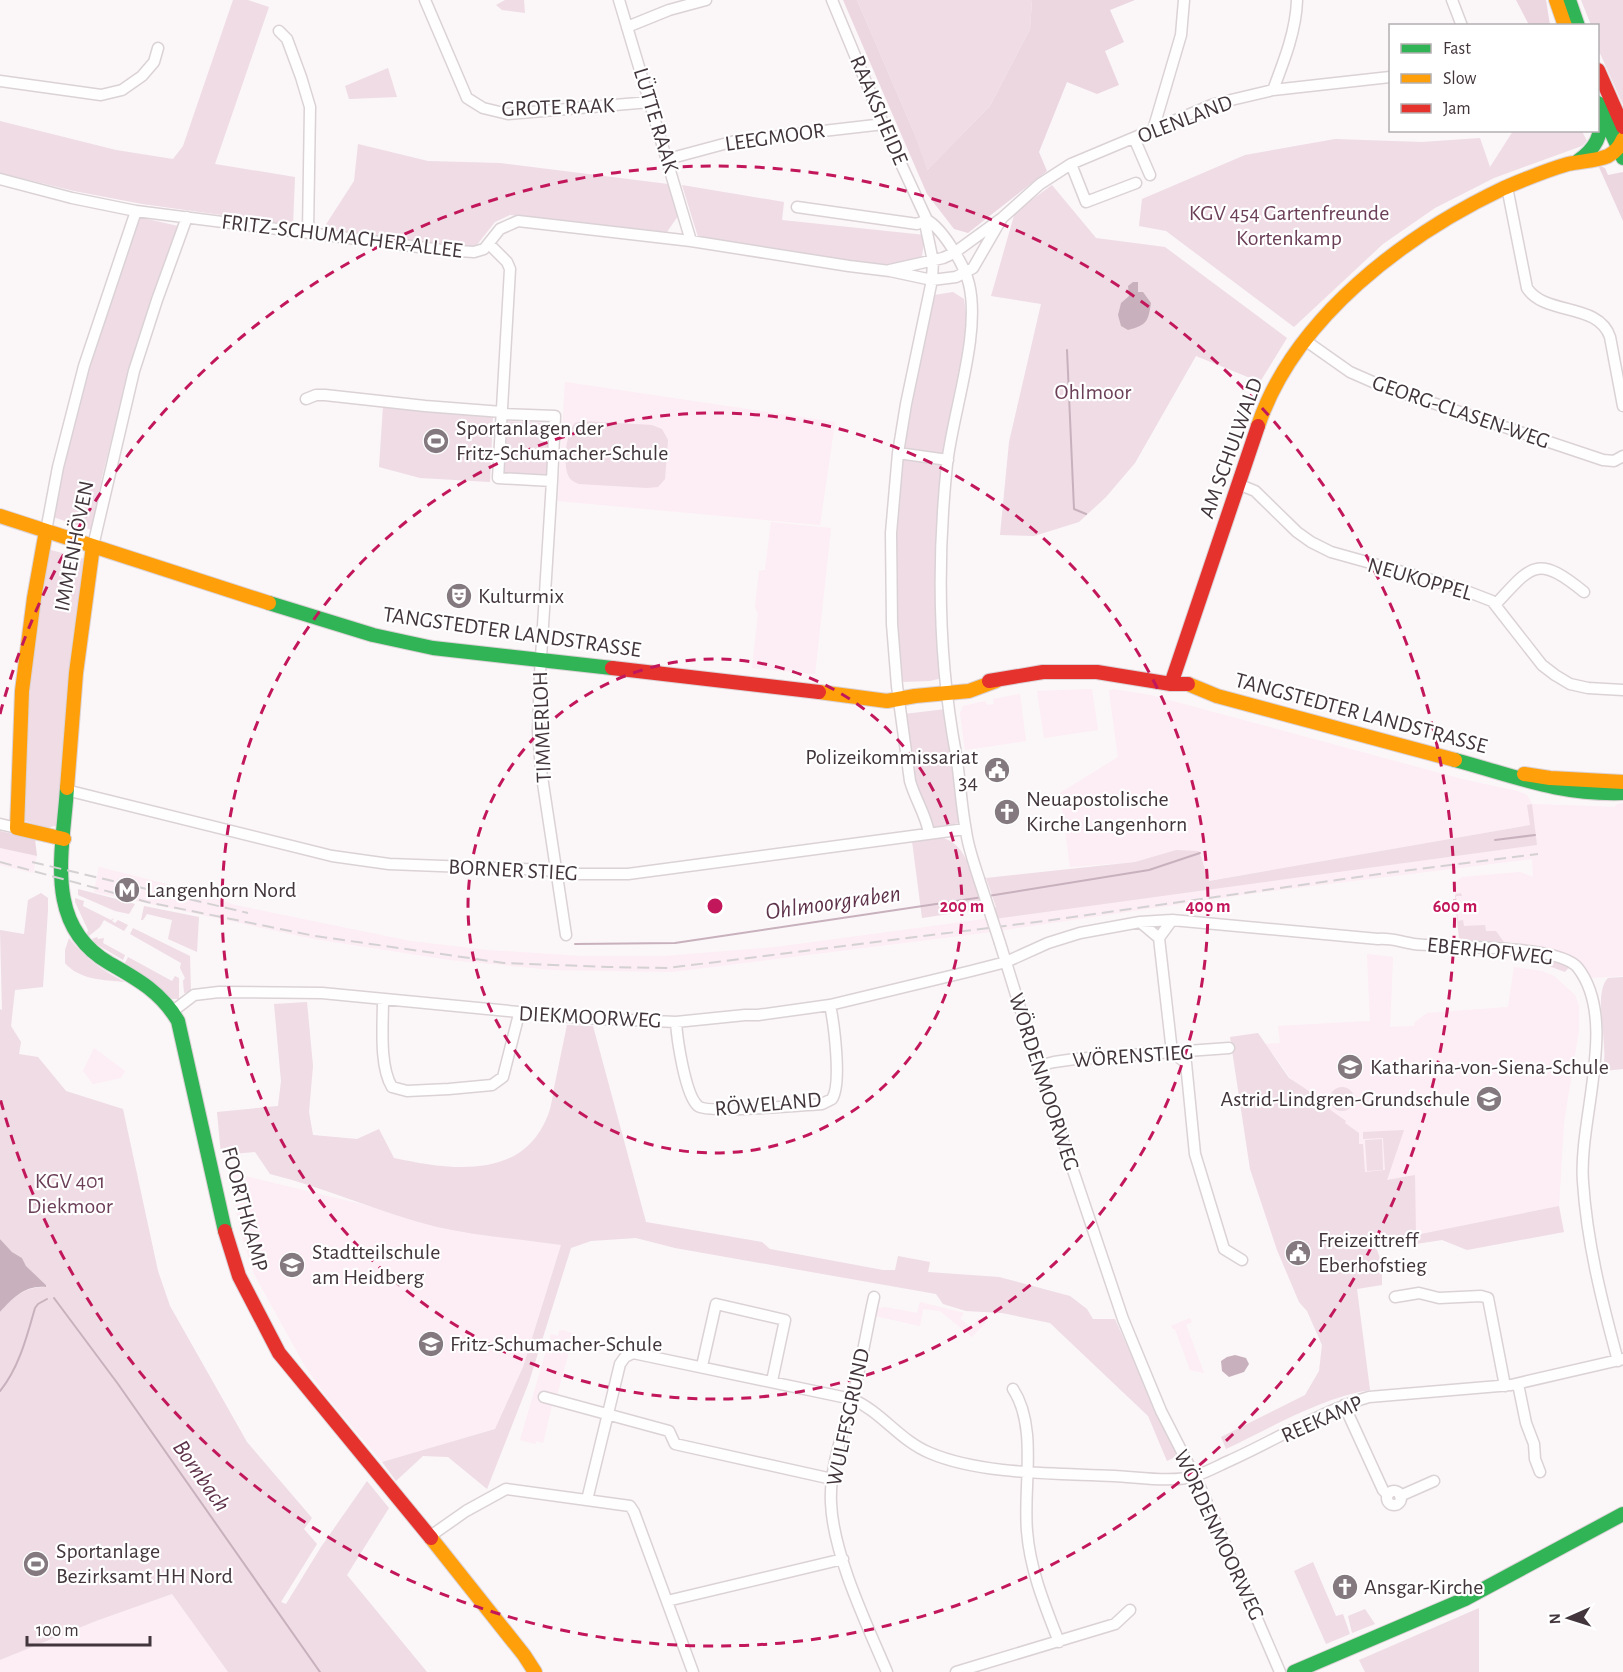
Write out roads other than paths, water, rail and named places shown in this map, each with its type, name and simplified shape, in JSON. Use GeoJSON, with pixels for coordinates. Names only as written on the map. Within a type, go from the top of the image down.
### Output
{"type":"FeatureCollection","features":[{"type":"Feature","properties":{"kind":"street","name":"GROTE RAAK"},"geometry":{"type":"LineString","coordinates":[[425,0],[467,98],[483,108],[508,114],[650,102]]}},
{"type":"Feature","properties":{"kind":"street","name":"LÜTTE RAAK"},"geometry":{"type":"LineString","coordinates":[[619,0],[691,241]]}},
{"type":"Feature","properties":{"kind":"street"},"geometry":{"type":"LineString","coordinates":[[627,27],[669,10],[706,0]]}},
{"type":"Feature","properties":{"kind":"street","name":"RAAKSHEIDE"},"geometry":{"type":"LineString","coordinates":[[832,0],[927,220],[926,228],[935,268]]}},
{"type":"Feature","properties":{"kind":"street"},"geometry":{"type":"LineString","coordinates":[[1153,130],[1181,35],[1184,0]]}},
{"type":"Feature","properties":{"kind":"street"},"geometry":{"type":"LineString","coordinates":[[1273,90],[1284,63],[1294,27],[1297,0]]}},
{"type":"Feature","properties":{"kind":"street"},"geometry":{"type":"LineString","coordinates":[[1452,0],[1461,24]]}},
{"type":"Feature","properties":{"kind":"street"},"geometry":{"type":"LineString","coordinates":[[1556,0],[1564,24]]}},
{"type":"Feature","properties":{"kind":"street"},"geometry":{"type":"LineString","coordinates":[[1569,0],[1577,24]]}},
{"type":"Feature","properties":{"kind":"street"},"geometry":{"type":"LineString","coordinates":[[279,31],[287,39],[310,107],[308,232]]}},
{"type":"Feature","properties":{"kind":"street"},"geometry":{"type":"LineString","coordinates":[[0,81],[101,94],[122,90],[142,76],[154,62],[158,48]]}},
{"type":"Feature","properties":{"kind":"street"},"geometry":{"type":"LineString","coordinates":[[1599,72],[1623,127]]}},
{"type":"Feature","properties":{"kind":"street","name":"OLENLAND"},"geometry":{"type":"LineString","coordinates":[[935,268],[1002,218],[1040,184],[1071,164],[1214,104],[1273,90],[1389,77]]}},
{"type":"Feature","properties":{"kind":"street"},"geometry":{"type":"LineString","coordinates":[[1599,107],[1621,148]]}},
{"type":"Feature","properties":{"kind":"street","name":"AM SCHULWALD"},"geometry":{"type":"LineString","coordinates":[[1171,684],[1266,403],[1280,376],[1306,341],[1353,289],[1393,255],[1446,220],[1507,187],[1578,161],[1591,152],[1599,141],[1602,126],[1599,107]]}},
{"type":"Feature","properties":{"kind":"street","name":"LEEGMOOR"},"geometry":{"type":"LineString","coordinates":[[668,159],[735,141],[884,124]]}},
{"type":"Feature","properties":{"kind":"street"},"geometry":{"type":"LineString","coordinates":[[1134,138],[1150,175]]}},
{"type":"Feature","properties":{"kind":"street","name":"AM SCHULWALD"},"geometry":{"type":"LineString","coordinates":[[1578,161],[1597,160],[1621,148]]}},
{"type":"Feature","properties":{"kind":"street"},"geometry":{"type":"LineString","coordinates":[[1071,164],[1086,202],[1136,183]]}},
{"type":"Feature","properties":{"kind":"street","name":"FRITZ-SCHUMACHER-ALLEE"},"geometry":{"type":"LineString","coordinates":[[0,179],[72,198],[136,211],[474,252],[484,249],[500,229],[518,221],[691,241],[849,266],[890,270],[935,268]]}},
{"type":"Feature","properties":{"kind":"street"},"geometry":{"type":"LineString","coordinates":[[1507,187],[1527,288],[1537,298],[1595,319],[1606,328],[1610,337],[1623,406]]}},
{"type":"Feature","properties":{"kind":"street"},"geometry":{"type":"LineString","coordinates":[[797,207],[917,225],[927,220]]}},
{"type":"Feature","properties":{"kind":"street","name":"IMMENHÖVEN"},"geometry":{"type":"LineString","coordinates":[[17,828],[22,691],[34,598],[58,467],[84,366],[136,211]]}},
{"type":"Feature","properties":{"kind":"street","name":"IMMENHÖVEN"},"geometry":{"type":"LineString","coordinates":[[63,893],[66,790],[80,632],[93,546],[135,371],[157,300],[187,217]]}},
{"type":"Feature","properties":{"kind":"street","name":"OLENLAND"},"geometry":{"type":"LineString","coordinates":[[965,273],[973,268],[1002,218]]}},
{"type":"Feature","properties":{"kind":"street","name":"RAAKSHEIDE"},"geometry":{"type":"LineString","coordinates":[[927,220],[933,224],[954,253],[965,273]]}},
{"type":"Feature","properties":{"kind":"street"},"geometry":{"type":"LineString","coordinates":[[489,244],[507,262],[510,269],[498,478],[552,482]]}},
{"type":"Feature","properties":{"kind":"street"},"geometry":{"type":"LineString","coordinates":[[929,833],[928,825],[910,782],[898,698],[891,624],[891,532],[898,453],[906,404],[935,268]]}},
{"type":"Feature","properties":{"kind":"street","name":"FRITZ-SCHUMACHER-ALLEE"},"geometry":{"type":"LineString","coordinates":[[890,270],[935,268]]}},
{"type":"Feature","properties":{"kind":"street","name":"FRITZ-SCHUMACHER-ALLEE"},"geometry":{"type":"LineString","coordinates":[[935,268],[943,280],[965,273]]}},
{"type":"Feature","properties":{"kind":"street","name":"WÖRDENMOORWEG"},"geometry":{"type":"LineString","coordinates":[[965,273],[969,284],[971,329],[948,460],[941,523],[940,587],[947,693],[965,829],[1038,1066],[1123,1319],[1161,1411],[1194,1476],[1280,1672]]}},
{"type":"Feature","properties":{"kind":"street","name":"GEORG-CLASEN-WEG"},"geometry":{"type":"LineString","coordinates":[[1306,341],[1350,372],[1382,386],[1607,461],[1614,461],[1623,456]]}},
{"type":"Feature","properties":{"kind":"street","name":"TIMMERLOH"},"geometry":{"type":"LineString","coordinates":[[306,399],[316,394],[425,406],[555,416],[538,709],[540,760],[566,935]]}},
{"type":"Feature","properties":{"kind":"street"},"geometry":{"type":"LineString","coordinates":[[898,453],[948,460]]}},
{"type":"Feature","properties":{"kind":"street","name":"NEUKOPPEL"},"geometry":{"type":"LineString","coordinates":[[1238,484],[1255,491],[1297,532],[1331,552],[1454,586],[1496,604],[1532,653],[1555,675],[1570,684],[1588,688],[1623,690]]}},
{"type":"Feature","properties":{"kind":"street","name":"TANGSTEDTER LANDSTRASSE"},"geometry":{"type":"LineString","coordinates":[[0,516],[373,635],[433,648],[856,696],[888,693],[898,698],[947,693],[956,687],[1043,672],[1082,671],[1123,674],[1171,684],[1189,695],[1218,696],[1493,770],[1550,778],[1623,782]]}},
{"type":"Feature","properties":{"kind":"street"},"geometry":{"type":"LineString","coordinates":[[1496,604],[1524,573],[1537,567],[1556,572],[1584,591]]}},
{"type":"Feature","properties":{"kind":"street","name":"TANGSTEDTER LANDSTRASSE"},"geometry":{"type":"LineString","coordinates":[[1493,770],[1514,779],[1549,788],[1595,793],[1623,793]]}},
{"type":"Feature","properties":{"kind":"street","name":"BORNER STIEG"},"geometry":{"type":"LineString","coordinates":[[66,790],[300,850],[339,857],[389,864],[565,874],[628,874],[965,829]]}},
{"type":"Feature","properties":{"kind":"street"},"geometry":{"type":"LineString","coordinates":[[0,824],[63,839]]}},
{"type":"Feature","properties":{"kind":"street","name":"FOORTHKAMP"},"geometry":{"type":"LineString","coordinates":[[63,893],[69,920],[83,944],[100,958],[148,986],[173,1011],[178,1021],[223,1224],[239,1276],[279,1353],[524,1655],[535,1672]]}},
{"type":"Feature","properties":{"kind":"street"},"geometry":{"type":"LineString","coordinates":[[1172,920],[1159,938],[1172,1052],[1186,1063],[1195,1154],[1215,1224],[1224,1249],[1242,1260]]}},
{"type":"Feature","properties":{"kind":"street","name":"EBERHOFWEG"},"geometry":{"type":"LineString","coordinates":[[1006,962],[1048,943],[1080,933],[1140,922],[1172,920],[1399,939],[1408,943],[1527,951],[1568,960],[1577,967],[1592,998],[1596,1029],[1593,1081],[1583,1146],[1584,1192],[1590,1246],[1621,1360]]}},
{"type":"Feature","properties":{"kind":"street"},"geometry":{"type":"LineString","coordinates":[[1140,922],[1159,938]]}},
{"type":"Feature","properties":{"kind":"street","name":"DIEKMOORWEG"},"geometry":{"type":"LineString","coordinates":[[173,1011],[194,995],[219,992],[322,993],[519,1014],[675,1022],[758,1015],[830,1005],[1006,962]]}},
{"type":"Feature","properties":{"kind":"street"},"geometry":{"type":"LineString","coordinates":[[384,999],[384,1057],[387,1079],[392,1087],[407,1091],[492,1085],[503,1077],[519,1014]]}},
{"type":"Feature","properties":{"kind":"street","name":"RÖWELAND"},"geometry":{"type":"LineString","coordinates":[[675,1022],[677,1043],[687,1080],[694,1101],[699,1107],[723,1109],[822,1104],[832,1098],[837,1086],[830,1005]]}},
{"type":"Feature","properties":{"kind":"street","name":"WÖRENSTIEG"},"geometry":{"type":"LineString","coordinates":[[1038,1066],[1054,1062],[1229,1048]]}},
{"type":"Feature","properties":{"kind":"street"},"geometry":{"type":"LineString","coordinates":[[1395,1297],[1419,1293],[1432,1298],[1481,1296],[1488,1298],[1505,1386]]}},
{"type":"Feature","properties":{"kind":"street","name":"WULFFSGRUND"},"geometry":{"type":"LineString","coordinates":[[874,1297],[832,1479],[832,1521],[843,1559],[887,1672]]}},
{"type":"Feature","properties":{"kind":"street"},"geometry":{"type":"LineString","coordinates":[[702,1366],[716,1304],[785,1320],[772,1381]]}},
{"type":"Feature","properties":{"kind":"street","name":"REEKAMP"},"geometry":{"type":"LineString","coordinates":[[607,1415],[620,1365],[625,1357],[633,1353],[641,1353],[852,1399],[868,1406],[900,1435],[928,1453],[964,1464],[1027,1471],[1158,1478],[1194,1476],[1257,1449],[1344,1405],[1369,1397],[1505,1386],[1621,1360]]}},
{"type":"Feature","properties":{"kind":"street"},"geometry":{"type":"LineString","coordinates":[[1518,1384],[1540,1472]]}},
{"type":"Feature","properties":{"kind":"street"},"geometry":{"type":"LineString","coordinates":[[1013,1389],[1021,1402],[1026,1433],[1027,1530],[1031,1559],[1059,1642]]}},
{"type":"Feature","properties":{"kind":"street"},"geometry":{"type":"LineString","coordinates":[[544,1397],[669,1431],[675,1444],[832,1479]]}},
{"type":"Feature","properties":{"kind":"street"},"geometry":{"type":"LineString","coordinates":[[1344,1405],[1383,1490],[1388,1495],[1394,1491],[1400,1496],[1434,1481]]}},
{"type":"Feature","properties":{"kind":"street"},"geometry":{"type":"LineString","coordinates":[[587,1500],[607,1415]]}},
{"type":"Feature","properties":{"kind":"street"},"geometry":{"type":"LineString","coordinates":[[429,1537],[466,1511],[506,1489],[630,1506],[693,1672]]}},
{"type":"Feature","properties":{"kind":"street"},"geometry":{"type":"LineString","coordinates":[[1294,1672],[1466,1599],[1623,1514]]}},
{"type":"Feature","properties":{"kind":"street"},"geometry":{"type":"LineString","coordinates":[[667,1601],[843,1559]]}},
{"type":"Feature","properties":{"kind":"street"},"geometry":{"type":"LineString","coordinates":[[956,1672],[1115,1624],[1130,1610]]}},
{"type":"Feature","properties":{"kind":"waterway","name":"Ohlmoorgraben"},"geometry":{"type":"LineString","coordinates":[[1067,350],[1074,509],[1086,514]]}},
{"type":"Feature","properties":{"kind":"waterway","name":"Ohlmoorgraben"},"geometry":{"type":"LineString","coordinates":[[1495,840],[1535,835]]}},
{"type":"Feature","properties":{"kind":"waterway","name":"Ohlmoorgraben"},"geometry":{"type":"LineString","coordinates":[[988,896],[1149,870],[1200,853]]}},
{"type":"Feature","properties":{"kind":"waterway","name":"Ohlmoorgraben"},"geometry":{"type":"LineString","coordinates":[[575,944],[675,943],[983,897]]}},
{"type":"Feature","properties":{"kind":"waterway","name":"Bornbach"},"geometry":{"type":"LineString","coordinates":[[54,1298],[118,1384],[320,1672]]}},
{"type":"Feature","properties":{"kind":"waterway"},"geometry":{"type":"LineString","coordinates":[[0,1391],[17,1362],[35,1308],[47,1299]]}},
{"type":"Feature","properties":{"kind":"railway"},"geometry":{"type":"LineString","coordinates":[[0,862],[147,902],[315,936],[504,963],[668,968],[1044,921],[1538,854]]}},
{"type":"Feature","properties":{"kind":"railway"},"geometry":{"type":"LineString","coordinates":[[32,862],[248,913]]}},
{"type":"Feature","properties":{"kind":"place","name":"Sportanlagen der Fritz-Schumacher-Schule"},"geometry":{"type":"Point","coordinates":[436,441]}},
{"type":"Feature","properties":{"kind":"place","name":"Kulturmix"},"geometry":{"type":"Point","coordinates":[459,596]}},
{"type":"Feature","properties":{"kind":"place","name":"Polizeikommissariat 34"},"geometry":{"type":"Point","coordinates":[997,770]}},
{"type":"Feature","properties":{"kind":"place","name":"Neuapostolische Kirche Langenhorn"},"geometry":{"type":"Point","coordinates":[1007,812]}},
{"type":"Feature","properties":{"kind":"place","name":"Langenhorn Nord"},"geometry":{"type":"Point","coordinates":[127,890]}},
{"type":"Feature","properties":{"kind":"place","name":"Katharina-von-Siena-Schule"},"geometry":{"type":"Point","coordinates":[1350,1067]}},
{"type":"Feature","properties":{"kind":"place","name":"Astrid-Lindgren-Grundschule"},"geometry":{"type":"Point","coordinates":[1489,1099]}},
{"type":"Feature","properties":{"kind":"place","name":"Freizeittreff Eberhofstieg"},"geometry":{"type":"Point","coordinates":[1298,1253]}},
{"type":"Feature","properties":{"kind":"place","name":"Stadtteilschule am Heidberg"},"geometry":{"type":"Point","coordinates":[292,1265]}},
{"type":"Feature","properties":{"kind":"place","name":"Fritz-Schumacher-Schule"},"geometry":{"type":"Point","coordinates":[431,1344]}},
{"type":"Feature","properties":{"kind":"place","name":"Sportanlage Bezirksamt HH Nord"},"geometry":{"type":"Point","coordinates":[36,1564]}},
{"type":"Feature","properties":{"kind":"place","name":"Ansgar-Kirche"},"geometry":{"type":"Point","coordinates":[1345,1587]}},
{"type":"Feature","properties":{"kind":"park label","name":"KGV 454 Gartenfreunde Kortenkamp"},"geometry":{"type":"Point","coordinates":[1289,226]}},
{"type":"Feature","properties":{"kind":"park label","name":"Ohlmoor"},"geometry":{"type":"Point","coordinates":[1093,392]}},
{"type":"Feature","properties":{"kind":"park label","name":"KGV 401 Diekmoor"},"geometry":{"type":"Point","coordinates":[70,1194]}}]}
